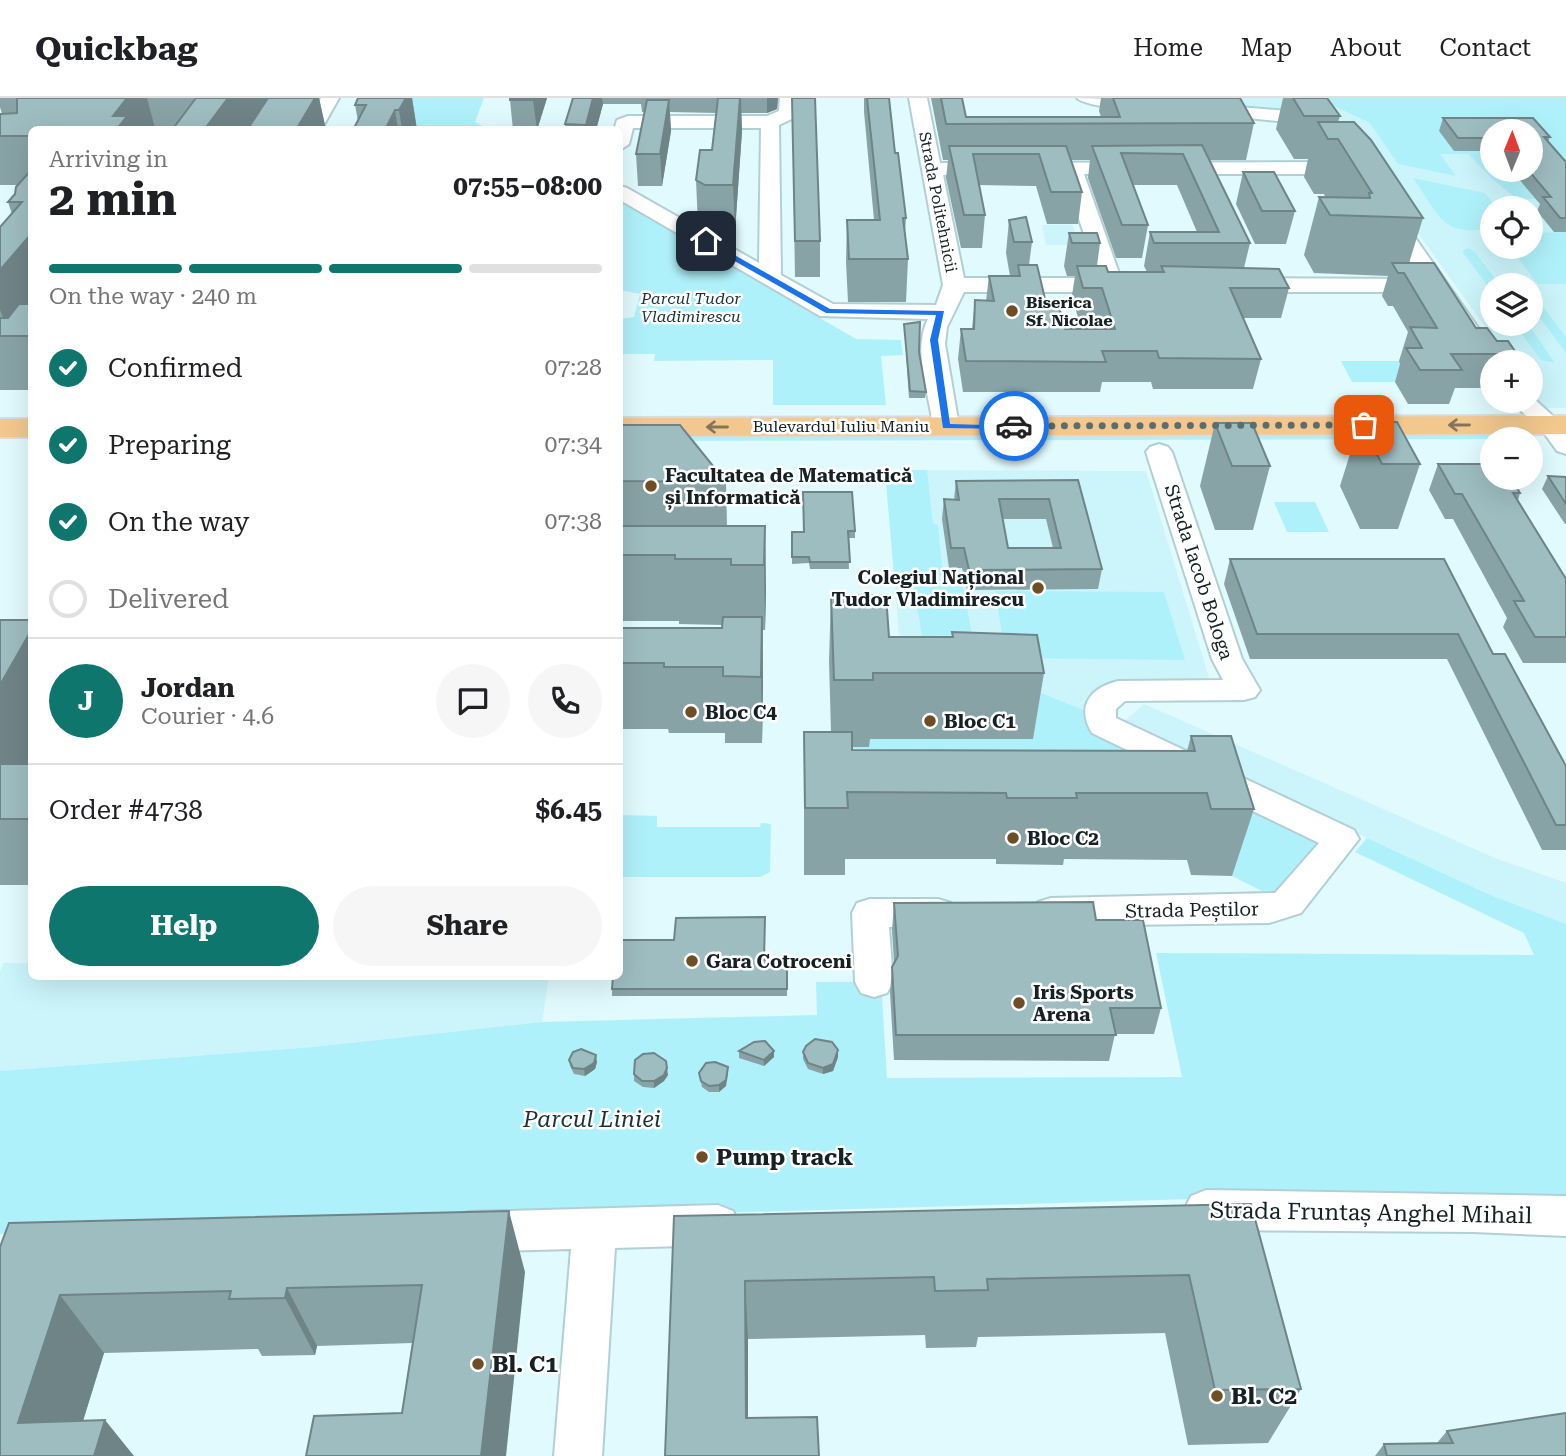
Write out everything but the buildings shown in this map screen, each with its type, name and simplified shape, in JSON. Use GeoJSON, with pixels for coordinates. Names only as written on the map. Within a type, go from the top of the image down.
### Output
{"type":"FeatureCollection","features":[{"type":"Feature","properties":{"kind":"main road","name":"Bulevardul Iuliu Maniu"},"geometry":{"type":"LineString","coordinates":[[623,427],[946,426],[1562,437]]}},
{"type":"Feature","properties":{"kind":"main road"},"geometry":{"type":"LineString","coordinates":[[0,428],[28,428]]}},
{"type":"Feature","properties":{"kind":"main road"},"geometry":{"type":"LineString","coordinates":[[1543,445],[1562,437]]}},
{"type":"Feature","properties":{"kind":"main road","name":"Bulevardul Iuliu Maniu"},"geometry":{"type":"LineString","coordinates":[[623,453],[1480,450]]}},
{"type":"Feature","properties":{"kind":"main road"},"geometry":{"type":"LineString","coordinates":[[0,453],[28,453]]}},
{"type":"Feature","properties":{"kind":"street"},"geometry":{"type":"LineString","coordinates":[[313,126],[330,98]]}},
{"type":"Feature","properties":{"kind":"street"},"geometry":{"type":"LineString","coordinates":[[623,129],[624,124],[634,121],[770,122],[788,114],[789,98]]}},
{"type":"Feature","properties":{"kind":"street","name":"Strada Politehnicii"},"geometry":{"type":"LineString","coordinates":[[918,98],[954,285],[953,298],[941,312],[934,340],[946,426]]}},
{"type":"Feature","properties":{"kind":"street"},"geometry":{"type":"LineString","coordinates":[[932,169],[1206,169],[1362,174],[1339,140],[1326,127],[1299,118],[1086,98]]}},
{"type":"Feature","properties":{"kind":"street"},"geometry":{"type":"LineString","coordinates":[[770,122],[770,278]]}},
{"type":"Feature","properties":{"kind":"street"},"geometry":{"type":"LineString","coordinates":[[1072,169],[1111,285]]}},
{"type":"Feature","properties":{"kind":"street"},"geometry":{"type":"LineString","coordinates":[[1206,169],[1217,192]]}},
{"type":"Feature","properties":{"kind":"street"},"geometry":{"type":"LineString","coordinates":[[623,194],[828,311],[941,312]]}},
{"type":"Feature","properties":{"kind":"street"},"geometry":{"type":"LineString","coordinates":[[1379,199],[1482,350]]}},
{"type":"Feature","properties":{"kind":"street"},"geometry":{"type":"LineString","coordinates":[[1250,262],[1261,285]]}},
{"type":"Feature","properties":{"kind":"street"},"geometry":{"type":"LineString","coordinates":[[954,285],[1139,285]]}},
{"type":"Feature","properties":{"kind":"street"},"geometry":{"type":"LineString","coordinates":[[1220,285],[1438,286]]}},
{"type":"Feature","properties":{"kind":"street"},"geometry":{"type":"LineString","coordinates":[[1535,413],[1562,437]]}},
{"type":"Feature","properties":{"kind":"street","name":"Strada Iacob Bologa"},"geometry":{"type":"LineString","coordinates":[[1160,452],[1227,659],[1244,690]]}},
{"type":"Feature","properties":{"kind":"street","name":"Strada Peștilor"},"geometry":{"type":"LineString","coordinates":[[1019,912],[1249,911],[1288,903],[1342,839],[1102,725],[1098,719],[1098,710],[1108,697],[1118,691],[1244,690]]}},
{"type":"Feature","properties":{"kind":"street"},"geometry":{"type":"LineString","coordinates":[[874,982],[870,913],[965,913]]}},
{"type":"Feature","properties":{"kind":"street","name":"Strada Fruntaș Anghel Mihail"},"geometry":{"type":"LineString","coordinates":[[1165,1211],[1393,1211],[1566,1216]]}},
{"type":"Feature","properties":{"kind":"street"},"geometry":{"type":"LineString","coordinates":[[425,1233],[762,1223]]}},
{"type":"Feature","properties":{"kind":"street"},"geometry":{"type":"LineString","coordinates":[[579,1456],[595,1228]]}},
{"type":"Feature","properties":{"kind":"shaded area"},"geometry":{"type":"Polygon","coordinates":[[[1145,98],[1566,98],[1566,408],[1543,408],[1543,350],[1501,350],[1491,336],[1543,336],[1543,273],[1480,273],[1480,320],[1343,128],[1145,98]]]}},
{"type":"Feature","properties":{"kind":"shaded area"},"geometry":{"type":"Polygon","coordinates":[[[1042,225],[1073,225],[1078,245],[1046,245],[1042,225]]]}},
{"type":"Feature","properties":{"kind":"shaded area","name":"Colegiul Național Tudor Vladimirescu"},"geometry":{"type":"Polygon","coordinates":[[[885,470],[1146,471],[1211,684],[1110,683],[1089,712],[899,635],[885,470]]]}},
{"type":"Feature","properties":{"kind":"shaded area"},"geometry":{"type":"Polygon","coordinates":[[[1144,704],[1495,858],[1566,883],[1566,924],[1488,894],[1121,724],[1144,704]]]}},
{"type":"Feature","properties":{"kind":"shaded area"},"geometry":{"type":"Polygon","coordinates":[[[4,963],[28,963],[28,980],[549,980],[542,1022],[313,1047],[0,1071],[0,972],[4,963]]]}},
{"type":"Feature","properties":{"kind":"green space"},"geometry":{"type":"Polygon","coordinates":[[[392,98],[484,98],[475,122],[482,126],[410,126],[392,98]]]}},
{"type":"Feature","properties":{"kind":"green space"},"geometry":{"type":"Polygon","coordinates":[[[1317,98],[1566,98],[1566,182],[1544,150],[1544,119],[1480,119],[1480,131],[1440,131],[1454,151],[1480,151],[1480,166],[1469,154],[1440,154],[1456,176],[1398,164],[1370,123],[1317,98]]]}},
{"type":"Feature","properties":{"kind":"green space"},"geometry":{"type":"Polygon","coordinates":[[[1413,178],[1485,193],[1487,196],[1480,196],[1480,229],[1463,230],[1452,227],[1436,213],[1413,178]]]}},
{"type":"Feature","properties":{"kind":"green space"},"geometry":{"type":"Polygon","coordinates":[[[1497,182],[1521,182],[1533,196],[1514,196],[1497,182]]]}},
{"type":"Feature","properties":{"kind":"green space","name":"Parcul Tudor Vladimirescu"},"geometry":{"type":"Polygon","coordinates":[[[623,204],[856,339],[901,340],[903,355],[881,356],[886,405],[773,405],[773,360],[654,361],[655,354],[623,354],[623,319],[634,317],[640,294],[623,291],[623,204]]]}},
{"type":"Feature","properties":{"kind":"green space"},"geometry":{"type":"Polygon","coordinates":[[[1566,232],[1566,284],[1543,284],[1543,273],[1529,273],[1518,259],[1543,259],[1543,233],[1566,232]]]}},
{"type":"Feature","properties":{"kind":"green space"},"geometry":{"type":"Polygon","coordinates":[[[1468,248],[1474,251],[1491,273],[1480,273],[1480,276],[1462,251],[1468,248]]]}},
{"type":"Feature","properties":{"kind":"green space"},"geometry":{"type":"Polygon","coordinates":[[[1543,307],[1566,337],[1566,353],[1543,322],[1543,307]]]}},
{"type":"Feature","properties":{"kind":"green space"},"geometry":{"type":"Polygon","coordinates":[[[1523,336],[1536,336],[1555,363],[1543,360],[1543,350],[1534,350],[1523,336]]]}},
{"type":"Feature","properties":{"kind":"green space"},"geometry":{"type":"Polygon","coordinates":[[[1341,361],[1399,361],[1411,382],[1352,382],[1341,361]]]}},
{"type":"Feature","properties":{"kind":"green space"},"geometry":{"type":"Polygon","coordinates":[[[1480,434],[1480,439],[623,441],[623,436],[1480,434]]]}},
{"type":"Feature","properties":{"kind":"green space"},"geometry":{"type":"Polygon","coordinates":[[[885,470],[927,470],[933,524],[938,525],[943,575],[894,574],[885,470]]]}},
{"type":"Feature","properties":{"kind":"green space"},"geometry":{"type":"Polygon","coordinates":[[[1274,502],[1315,502],[1329,532],[1287,532],[1274,502]]]}},
{"type":"Feature","properties":{"kind":"green space"},"geometry":{"type":"Polygon","coordinates":[[[962,581],[972,635],[922,636],[913,583],[962,581]]]}},
{"type":"Feature","properties":{"kind":"green space"},"geometry":{"type":"Polygon","coordinates":[[[995,591],[1164,592],[1185,660],[1006,658],[995,591]]]}},
{"type":"Feature","properties":{"kind":"green space"},"geometry":{"type":"Polygon","coordinates":[[[929,648],[1089,712],[1309,826],[1319,852],[1272,896],[1232,876],[1211,803],[1177,818],[832,747],[869,747],[869,739],[1033,739],[929,648]]]}},
{"type":"Feature","properties":{"kind":"green space"},"geometry":{"type":"Polygon","coordinates":[[[623,815],[657,816],[657,827],[760,827],[761,823],[771,824],[770,872],[760,877],[623,877],[623,815]]]}},
{"type":"Feature","properties":{"kind":"green space","name":"Parcul Liniei"},"geometry":{"type":"Polygon","coordinates":[[[1367,838],[1488,894],[1566,924],[1566,1208],[1227,1198],[0,1234],[0,1071],[313,1047],[542,1022],[817,1015],[816,982],[881,982],[887,1078],[1182,1077],[1156,953],[1534,955],[1524,933],[1355,852],[1367,838]]]}},
{"type":"Feature","properties":{"kind":"way so far"},"geometry":{"type":"LineString","coordinates":[[1014,426],[1364,425]]}},
{"type":"Feature","properties":{"kind":"place","name":"Biserica Sf. Nicolae"},"geometry":{"type":"Point","coordinates":[1012,311]}},
{"type":"Feature","properties":{"kind":"place","name":"Facultatea de Matematică și Informatică"},"geometry":{"type":"Point","coordinates":[651,486]}},
{"type":"Feature","properties":{"kind":"place","name":"Colegiul Național Tudor Vladimirescu"},"geometry":{"type":"Point","coordinates":[1038,588]}},
{"type":"Feature","properties":{"kind":"place","name":"Bloc C4"},"geometry":{"type":"Point","coordinates":[691,712]}},
{"type":"Feature","properties":{"kind":"place","name":"Bloc C1"},"geometry":{"type":"Point","coordinates":[930,721]}},
{"type":"Feature","properties":{"kind":"place","name":"Bloc C2"},"geometry":{"type":"Point","coordinates":[1013,838]}},
{"type":"Feature","properties":{"kind":"place","name":"Gara Cotroceni"},"geometry":{"type":"Point","coordinates":[692,961]}},
{"type":"Feature","properties":{"kind":"place","name":"Iris Sports Arena"},"geometry":{"type":"Point","coordinates":[1019,1003]}},
{"type":"Feature","properties":{"kind":"place","name":"Pump track"},"geometry":{"type":"Point","coordinates":[702,1157]}},
{"type":"Feature","properties":{"kind":"place","name":"Bl. C1"},"geometry":{"type":"Point","coordinates":[478,1364]}},
{"type":"Feature","properties":{"kind":"place","name":"Bl. C2"},"geometry":{"type":"Point","coordinates":[1217,1396]}},
{"type":"Feature","properties":{"kind":"route"},"geometry":{"type":"LineString","coordinates":[[706,241],[828,311],[941,312],[934,340],[946,426],[1014,426]]}}]}
